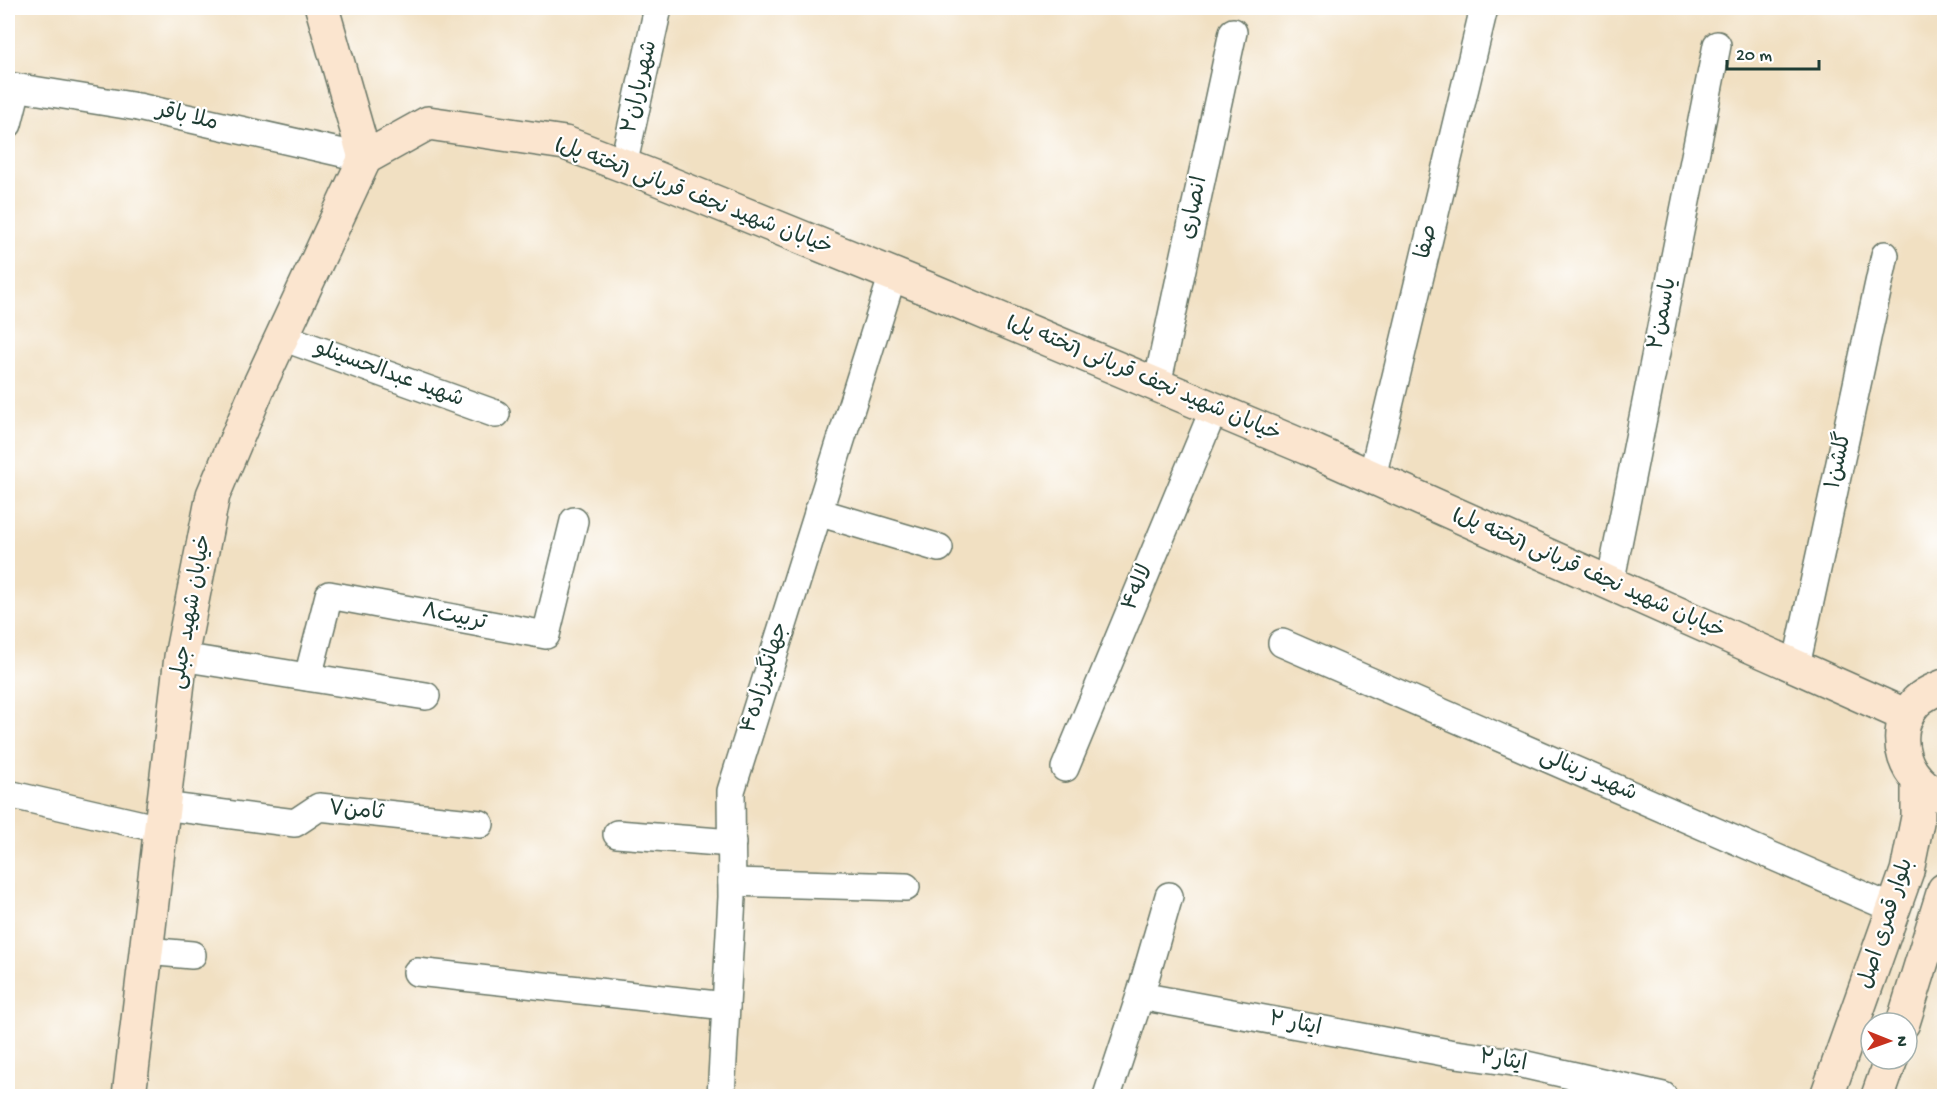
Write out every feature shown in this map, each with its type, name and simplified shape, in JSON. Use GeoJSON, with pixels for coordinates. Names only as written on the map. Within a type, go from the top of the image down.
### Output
{"type":"FeatureCollection","features":[{"type":"Feature","properties":{"kind":"street"},"geometry":{"type":"LineString","coordinates":[[322,8],[365,158]]}},
{"type":"Feature","properties":{"kind":"street","name":"شهریاران۲"},"geometry":{"type":"LineString","coordinates":[[623,166],[658,8]]}},
{"type":"Feature","properties":{"kind":"street","name":"صفا"},"geometry":{"type":"LineString","coordinates":[[1372,477],[1484,8]]}},
{"type":"Feature","properties":{"kind":"street","name":"انصاری"},"geometry":{"type":"LineString","coordinates":[[1157,385],[1233,32]]}},
{"type":"Feature","properties":{"kind":"street","name":"یاسمن۲"},"geometry":{"type":"LineString","coordinates":[[1610,584],[1717,45]]}},
{"type":"Feature","properties":{"kind":"street"},"geometry":{"type":"LineString","coordinates":[[8,124],[12,87]]}},
{"type":"Feature","properties":{"kind":"street","name":"ملا باقر"},"geometry":{"type":"LineString","coordinates":[[12,87],[138,107],[365,158]]}},
{"type":"Feature","properties":{"kind":"street","name":"خیابان شهید نجف قربانی (تخته پل)"},"geometry":{"type":"LineString","coordinates":[[365,158],[428,123],[565,143],[892,274],[1214,409],[1372,477],[1907,716]]}},
{"type":"Feature","properties":{"kind":"street","name":"خیابان شهید جبلی"},"geometry":{"type":"LineString","coordinates":[[129,1096],[181,657],[213,495],[258,388],[365,158]]}},
{"type":"Feature","properties":{"kind":"street","name":"گلشن۱"},"geometry":{"type":"LineString","coordinates":[[1796,666],[1885,255]]}},
{"type":"Feature","properties":{"kind":"street","name":"جهانگیرزاده۴"},"geometry":{"type":"LineString","coordinates":[[722,1096],[732,882],[731,791],[892,274]]}},
{"type":"Feature","properties":{"kind":"street","name":"شهید عبدالحسینلو"},"geometry":{"type":"LineString","coordinates":[[282,337],[496,414]]}},
{"type":"Feature","properties":{"kind":"street","name":"لاله۴"},"geometry":{"type":"LineString","coordinates":[[1065,768],[1214,409]]}},
{"type":"Feature","properties":{"kind":"street"},"geometry":{"type":"LineString","coordinates":[[818,513],[939,548]]}},
{"type":"Feature","properties":{"kind":"street","name":"تربیت۸"},"geometry":{"type":"LineString","coordinates":[[308,677],[329,595],[546,635],[574,521]]}},
{"type":"Feature","properties":{"kind":"street","name":"شهید زینالی"},"geometry":{"type":"LineString","coordinates":[[1282,643],[1894,909]]}},
{"type":"Feature","properties":{"kind":"street"},"geometry":{"type":"LineString","coordinates":[[181,657],[426,696]]}},
{"type":"Feature","properties":{"kind":"street"},"geometry":{"type":"LineString","coordinates":[[1931,789],[1908,767],[1902,750],[1902,733],[1907,716],[1917,702],[1930,692],[1944,686]]}},
{"type":"Feature","properties":{"kind":"street","name":"بلوار قمری اصل"},"geometry":{"type":"LineString","coordinates":[[1827,1096],[1907,871],[1918,817],[1931,789]]}},
{"type":"Feature","properties":{"kind":"street","name":"ثامن۷"},"geometry":{"type":"LineString","coordinates":[[8,794],[162,818],[295,823],[319,807],[480,824]]}},
{"type":"Feature","properties":{"kind":"street"},"geometry":{"type":"LineString","coordinates":[[617,834],[732,843]]}},
{"type":"Feature","properties":{"kind":"street"},"geometry":{"type":"LineString","coordinates":[[732,882],[906,888]]}},
{"type":"Feature","properties":{"kind":"street","name":"بلوار قمری اصل"},"geometry":{"type":"LineString","coordinates":[[1908,1011],[1938,937],[1944,890]]}},
{"type":"Feature","properties":{"kind":"street"},"geometry":{"type":"LineString","coordinates":[[1107,1096],[1140,996],[1169,896]]}},
{"type":"Feature","properties":{"kind":"street"},"geometry":{"type":"LineString","coordinates":[[146,951],[192,955]]}},
{"type":"Feature","properties":{"kind":"street"},"geometry":{"type":"LineString","coordinates":[[417,972],[726,1006]]}},
{"type":"Feature","properties":{"kind":"street","name":"ایثار ۲"},"geometry":{"type":"LineString","coordinates":[[1140,996],[1449,1053]]}},
{"type":"Feature","properties":{"kind":"street","name":"ایثار۲"},"geometry":{"type":"LineString","coordinates":[[1449,1053],[1513,1062],[1663,1096]]}},
{"type":"Feature","properties":{"kind":"street"},"geometry":{"type":"LineString","coordinates":[[1878,1096],[1887,1071]]}}]}
